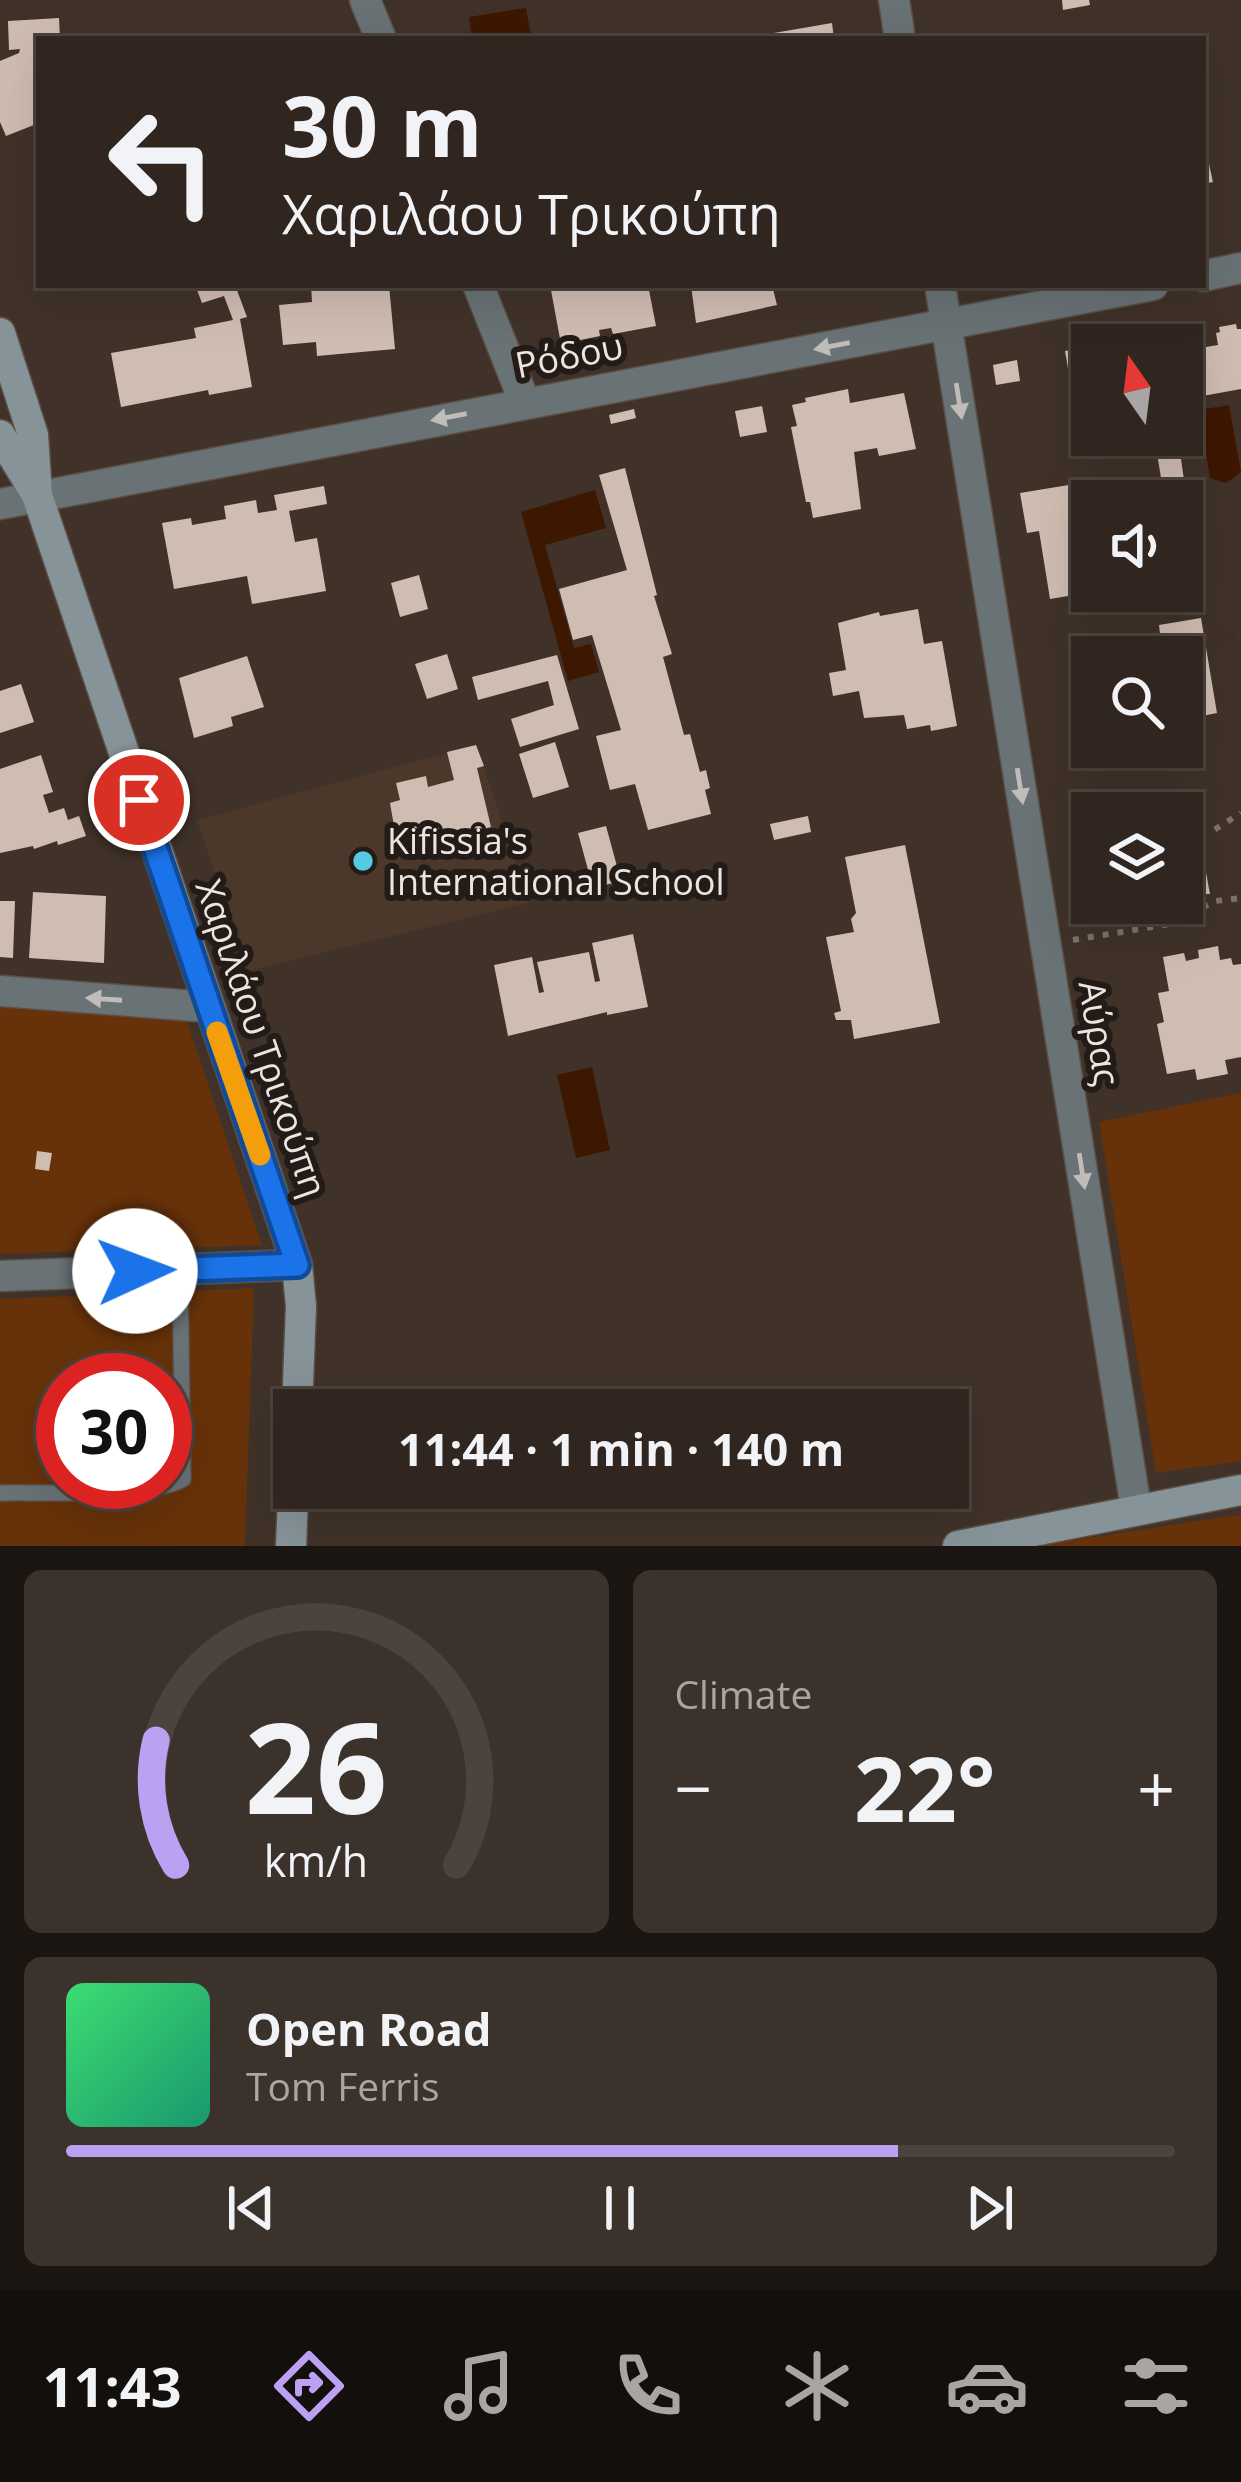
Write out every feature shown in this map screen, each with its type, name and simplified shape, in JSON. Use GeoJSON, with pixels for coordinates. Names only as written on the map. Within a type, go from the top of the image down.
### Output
{"type":"FeatureCollection","features":[{"type":"Feature","properties":{"kind":"street"},"geometry":{"type":"LineString","coordinates":[[365,0],[380,36]]}},
{"type":"Feature","properties":{"kind":"street"},"geometry":{"type":"LineString","coordinates":[[894,0],[900,36]]}},
{"type":"Feature","properties":{"kind":"street"},"geometry":{"type":"LineString","coordinates":[[1206,275],[1241,268]]}},
{"type":"Feature","properties":{"kind":"street"},"geometry":{"type":"LineString","coordinates":[[479,288],[525,403]]}},
{"type":"Feature","properties":{"kind":"street","name":"Αύρας"},"geometry":{"type":"LineString","coordinates":[[940,288],[1136,1508]]}},
{"type":"Feature","properties":{"kind":"street","name":"Ρόδου"},"geometry":{"type":"LineString","coordinates":[[0,504],[1138,288]]}},
{"type":"Feature","properties":{"kind":"street","name":"Χαριλάου Τρικούπη"},"geometry":{"type":"LineString","coordinates":[[0,333],[33,435],[37,495]]}},
{"type":"Feature","properties":{"kind":"street","name":"Χαριλάου Τρικούπη"},"geometry":{"type":"LineString","coordinates":[[0,434],[37,495],[297,1265],[301,1306],[298,1389]]}},
{"type":"Feature","properties":{"kind":"street"},"geometry":{"type":"LineString","coordinates":[[0,991],[208,1007]]}},
{"type":"Feature","properties":{"kind":"street"},"geometry":{"type":"LineString","coordinates":[[0,1276],[297,1265]]}},
{"type":"Feature","properties":{"kind":"street"},"geometry":{"type":"LineString","coordinates":[[958,1546],[1241,1490]]}},
{"type":"Feature","properties":{"kind":"street"},"geometry":{"type":"LineString","coordinates":[[291,1546],[293,1509]]}},
{"type":"Feature","properties":{"kind":"lane"},"geometry":{"type":"LineString","coordinates":[[0,1493],[145,1489],[183,1479],[180,1269]]}},
{"type":"Feature","properties":{"kind":"path"},"geometry":{"type":"LineString","coordinates":[[1203,831],[1214,830],[1241,813]]}},
{"type":"Feature","properties":{"kind":"path"},"geometry":{"type":"LineString","coordinates":[[1046,944],[1170,924],[1215,902],[1241,898]]}},
{"type":"Feature","properties":{"kind":"shaded area"},"geometry":{"type":"Polygon","coordinates":[[[526,8],[531,36],[472,36],[469,17],[526,8]]]}},
{"type":"Feature","properties":{"kind":"shaded area"},"geometry":{"type":"Polygon","coordinates":[[[1229,405],[1241,472],[1226,483],[1210,478],[1203,409],[1229,405]]]}},
{"type":"Feature","properties":{"kind":"shaded area"},"geometry":{"type":"Polygon","coordinates":[[[595,490],[606,528],[545,545],[574,648],[591,644],[599,672],[568,681],[521,512],[595,490]]]}},
{"type":"Feature","properties":{"kind":"shaded area","name":"Kifissia's International School"},"geometry":{"type":"Polygon","coordinates":[[[476,745],[529,903],[248,971],[197,820],[476,745]]]}},
{"type":"Feature","properties":{"kind":"shaded area"},"geometry":{"type":"Polygon","coordinates":[[[0,1007],[186,1019],[262,1245],[0,1254],[0,1007]]]}},
{"type":"Feature","properties":{"kind":"shaded area"},"geometry":{"type":"Polygon","coordinates":[[[592,1067],[610,1150],[576,1158],[557,1075],[592,1067]]]}},
{"type":"Feature","properties":{"kind":"shaded area"},"geometry":{"type":"Polygon","coordinates":[[[1241,1093],[1241,1461],[1156,1473],[1099,1122],[1241,1093]]]}},
{"type":"Feature","properties":{"kind":"shaded area"},"geometry":{"type":"Polygon","coordinates":[[[254,1288],[245,1546],[0,1546],[0,1299],[254,1288]]]}},
{"type":"Feature","properties":{"kind":"shaded area"},"geometry":{"type":"Polygon","coordinates":[[[1241,1515],[1241,1546],[1037,1546],[1216,1518],[1241,1515]]]}},
{"type":"Feature","properties":{"kind":"building"},"geometry":{"type":"Polygon","coordinates":[[[1062,0],[1089,0],[1090,5],[1063,10],[1062,0]]]}},
{"type":"Feature","properties":{"kind":"building"},"geometry":{"type":"Polygon","coordinates":[[[59,18],[60,36],[36,36],[36,124],[6,136],[0,122],[0,61],[20,49],[9,50],[8,21],[59,18]]]}},
{"type":"Feature","properties":{"kind":"building"},"geometry":{"type":"Polygon","coordinates":[[[832,23],[834,36],[768,36],[832,23]]]}},
{"type":"Feature","properties":{"kind":"building"},"geometry":{"type":"Polygon","coordinates":[[[1206,150],[1213,182],[1206,183],[1206,150]]]}},
{"type":"Feature","properties":{"kind":"building"},"geometry":{"type":"Polygon","coordinates":[[[236,288],[247,317],[240,319],[252,387],[209,395],[208,390],[121,407],[111,353],[196,338],[194,328],[233,320],[224,296],[202,303],[197,290],[236,288]]]}},
{"type":"Feature","properties":{"kind":"building"},"geometry":{"type":"Polygon","coordinates":[[[311,288],[389,288],[395,349],[317,356],[316,342],[283,345],[279,305],[312,302],[311,288]]]}},
{"type":"Feature","properties":{"kind":"building"},"geometry":{"type":"Polygon","coordinates":[[[551,288],[649,288],[656,326],[613,334],[611,328],[599,330],[600,336],[561,344],[551,288]]]}},
{"type":"Feature","properties":{"kind":"building"},"geometry":{"type":"Polygon","coordinates":[[[691,288],[773,288],[777,305],[696,323],[691,288]]]}},
{"type":"Feature","properties":{"kind":"building"},"geometry":{"type":"Polygon","coordinates":[[[1236,324],[1241,329],[1241,389],[1203,396],[1203,348],[1218,345],[1219,327],[1236,324]]]}},
{"type":"Feature","properties":{"kind":"building"},"geometry":{"type":"Polygon","coordinates":[[[1071,350],[1071,386],[1065,351],[1071,350]]]}},
{"type":"Feature","properties":{"kind":"building"},"geometry":{"type":"Polygon","coordinates":[[[1017,360],[1020,381],[996,385],[993,365],[1017,360]]]}},
{"type":"Feature","properties":{"kind":"building"},"geometry":{"type":"Polygon","coordinates":[[[848,389],[850,403],[904,393],[916,449],[879,456],[877,448],[854,452],[861,509],[813,518],[791,427],[797,426],[792,405],[848,389]]]}},
{"type":"Feature","properties":{"kind":"building"},"geometry":{"type":"Polygon","coordinates":[[[762,406],[767,432],[740,437],[735,411],[762,406]]]}},
{"type":"Feature","properties":{"kind":"building"},"geometry":{"type":"Polygon","coordinates":[[[634,409],[636,418],[611,424],[609,415],[634,409]]]}},
{"type":"Feature","properties":{"kind":"building"},"geometry":{"type":"Polygon","coordinates":[[[1157,456],[1181,456],[1184,480],[1161,480],[1157,456]]]}},
{"type":"Feature","properties":{"kind":"building"},"geometry":{"type":"Polygon","coordinates":[[[625,468],[672,654],[663,657],[684,735],[690,734],[700,772],[706,770],[710,788],[705,790],[711,814],[648,830],[635,784],[610,790],[596,736],[621,730],[592,635],[573,640],[559,589],[627,570],[599,475],[625,468]]]}},
{"type":"Feature","properties":{"kind":"building"},"geometry":{"type":"Polygon","coordinates":[[[1071,485],[1071,596],[1050,599],[1039,531],[1027,533],[1020,493],[1071,485]]]}},
{"type":"Feature","properties":{"kind":"building"},"geometry":{"type":"Polygon","coordinates":[[[324,486],[327,504],[289,511],[295,542],[317,538],[326,591],[252,604],[247,576],[174,589],[162,523],[191,518],[192,525],[226,519],[224,506],[256,500],[258,513],[277,510],[274,495],[324,486]]]}},
{"type":"Feature","properties":{"kind":"building"},"geometry":{"type":"Polygon","coordinates":[[[419,575],[428,609],[400,617],[391,583],[419,575]]]}},
{"type":"Feature","properties":{"kind":"building"},"geometry":{"type":"Polygon","coordinates":[[[918,609],[924,644],[942,641],[957,726],[907,729],[904,715],[864,718],[859,691],[833,696],[829,673],[846,670],[838,623],[879,612],[880,616],[918,609]]]}},
{"type":"Feature","properties":{"kind":"building"},"geometry":{"type":"Polygon","coordinates":[[[1201,618],[1217,713],[1203,716],[1203,636],[1149,636],[1160,634],[1159,625],[1201,618]]]}},
{"type":"Feature","properties":{"kind":"building"},"geometry":{"type":"Polygon","coordinates":[[[447,654],[458,689],[427,699],[415,664],[447,654]]]}},
{"type":"Feature","properties":{"kind":"building"},"geometry":{"type":"Polygon","coordinates":[[[557,655],[579,729],[520,747],[511,719],[554,705],[548,681],[478,700],[472,677],[557,655]]]}},
{"type":"Feature","properties":{"kind":"building"},"geometry":{"type":"Polygon","coordinates":[[[247,656],[264,707],[231,717],[233,726],[194,738],[179,678],[247,656]]]}},
{"type":"Feature","properties":{"kind":"building"},"geometry":{"type":"Polygon","coordinates":[[[21,684],[34,722],[0,733],[0,691],[21,684]]]}},
{"type":"Feature","properties":{"kind":"building"},"geometry":{"type":"Polygon","coordinates":[[[555,742],[569,787],[533,798],[519,754],[555,742]]]}},
{"type":"Feature","properties":{"kind":"building"},"geometry":{"type":"Polygon","coordinates":[[[476,745],[484,766],[477,768],[491,827],[398,849],[390,803],[400,800],[396,783],[426,776],[428,787],[454,780],[447,752],[476,745]]]}},
{"type":"Feature","properties":{"kind":"building"},"geometry":{"type":"Polygon","coordinates":[[[41,755],[53,792],[43,795],[49,813],[64,808],[68,820],[79,816],[86,836],[0,853],[0,769],[41,755]]]}},
{"type":"Feature","properties":{"kind":"building"},"geometry":{"type":"Polygon","coordinates":[[[808,816],[811,832],[774,840],[770,824],[808,816]]]}},
{"type":"Feature","properties":{"kind":"building"},"geometry":{"type":"Polygon","coordinates":[[[606,826],[621,881],[593,888],[578,833],[606,826]]]}},
{"type":"Feature","properties":{"kind":"building"},"geometry":{"type":"Polygon","coordinates":[[[905,845],[940,1023],[854,1039],[851,1020],[836,1020],[834,1013],[841,1011],[826,937],[854,932],[851,919],[856,913],[845,857],[905,845]]]}},
{"type":"Feature","properties":{"kind":"building"},"geometry":{"type":"Polygon","coordinates":[[[1203,856],[1210,894],[1203,894],[1203,856]]]}},
{"type":"Feature","properties":{"kind":"building"},"geometry":{"type":"Polygon","coordinates":[[[33,892],[106,896],[104,963],[29,958],[33,892]]]}},
{"type":"Feature","properties":{"kind":"building"},"geometry":{"type":"Polygon","coordinates":[[[0,901],[15,901],[13,958],[0,957],[0,901]]]}},
{"type":"Feature","properties":{"kind":"building"},"geometry":{"type":"Polygon","coordinates":[[[633,934],[648,1007],[508,1036],[494,965],[532,957],[539,993],[544,992],[537,962],[589,952],[595,982],[600,981],[592,943],[633,934]]]}},
{"type":"Feature","properties":{"kind":"building"},"geometry":{"type":"Polygon","coordinates":[[[1218,946],[1220,960],[1231,958],[1233,965],[1241,964],[1241,1057],[1225,1060],[1228,1074],[1197,1080],[1195,1069],[1167,1074],[1157,1024],[1164,1022],[1158,993],[1169,991],[1163,957],[1184,953],[1186,961],[1199,958],[1198,950],[1218,946]]]}},
{"type":"Feature","properties":{"kind":"building"},"geometry":{"type":"Polygon","coordinates":[[[37,1151],[52,1153],[49,1171],[35,1169],[37,1151]]]}},
{"type":"Feature","properties":{"kind":"slow traffic"},"geometry":{"type":"LineString","coordinates":[[217,1032],[260,1155]]}},
{"type":"Feature","properties":{"kind":"place","name":"Kifissia's International School"},"geometry":{"type":"Point","coordinates":[363,861]}},
{"type":"Feature","properties":{"kind":"route"},"geometry":{"type":"LineString","coordinates":[[135,1271],[297,1265],[139,800]]}}]}
